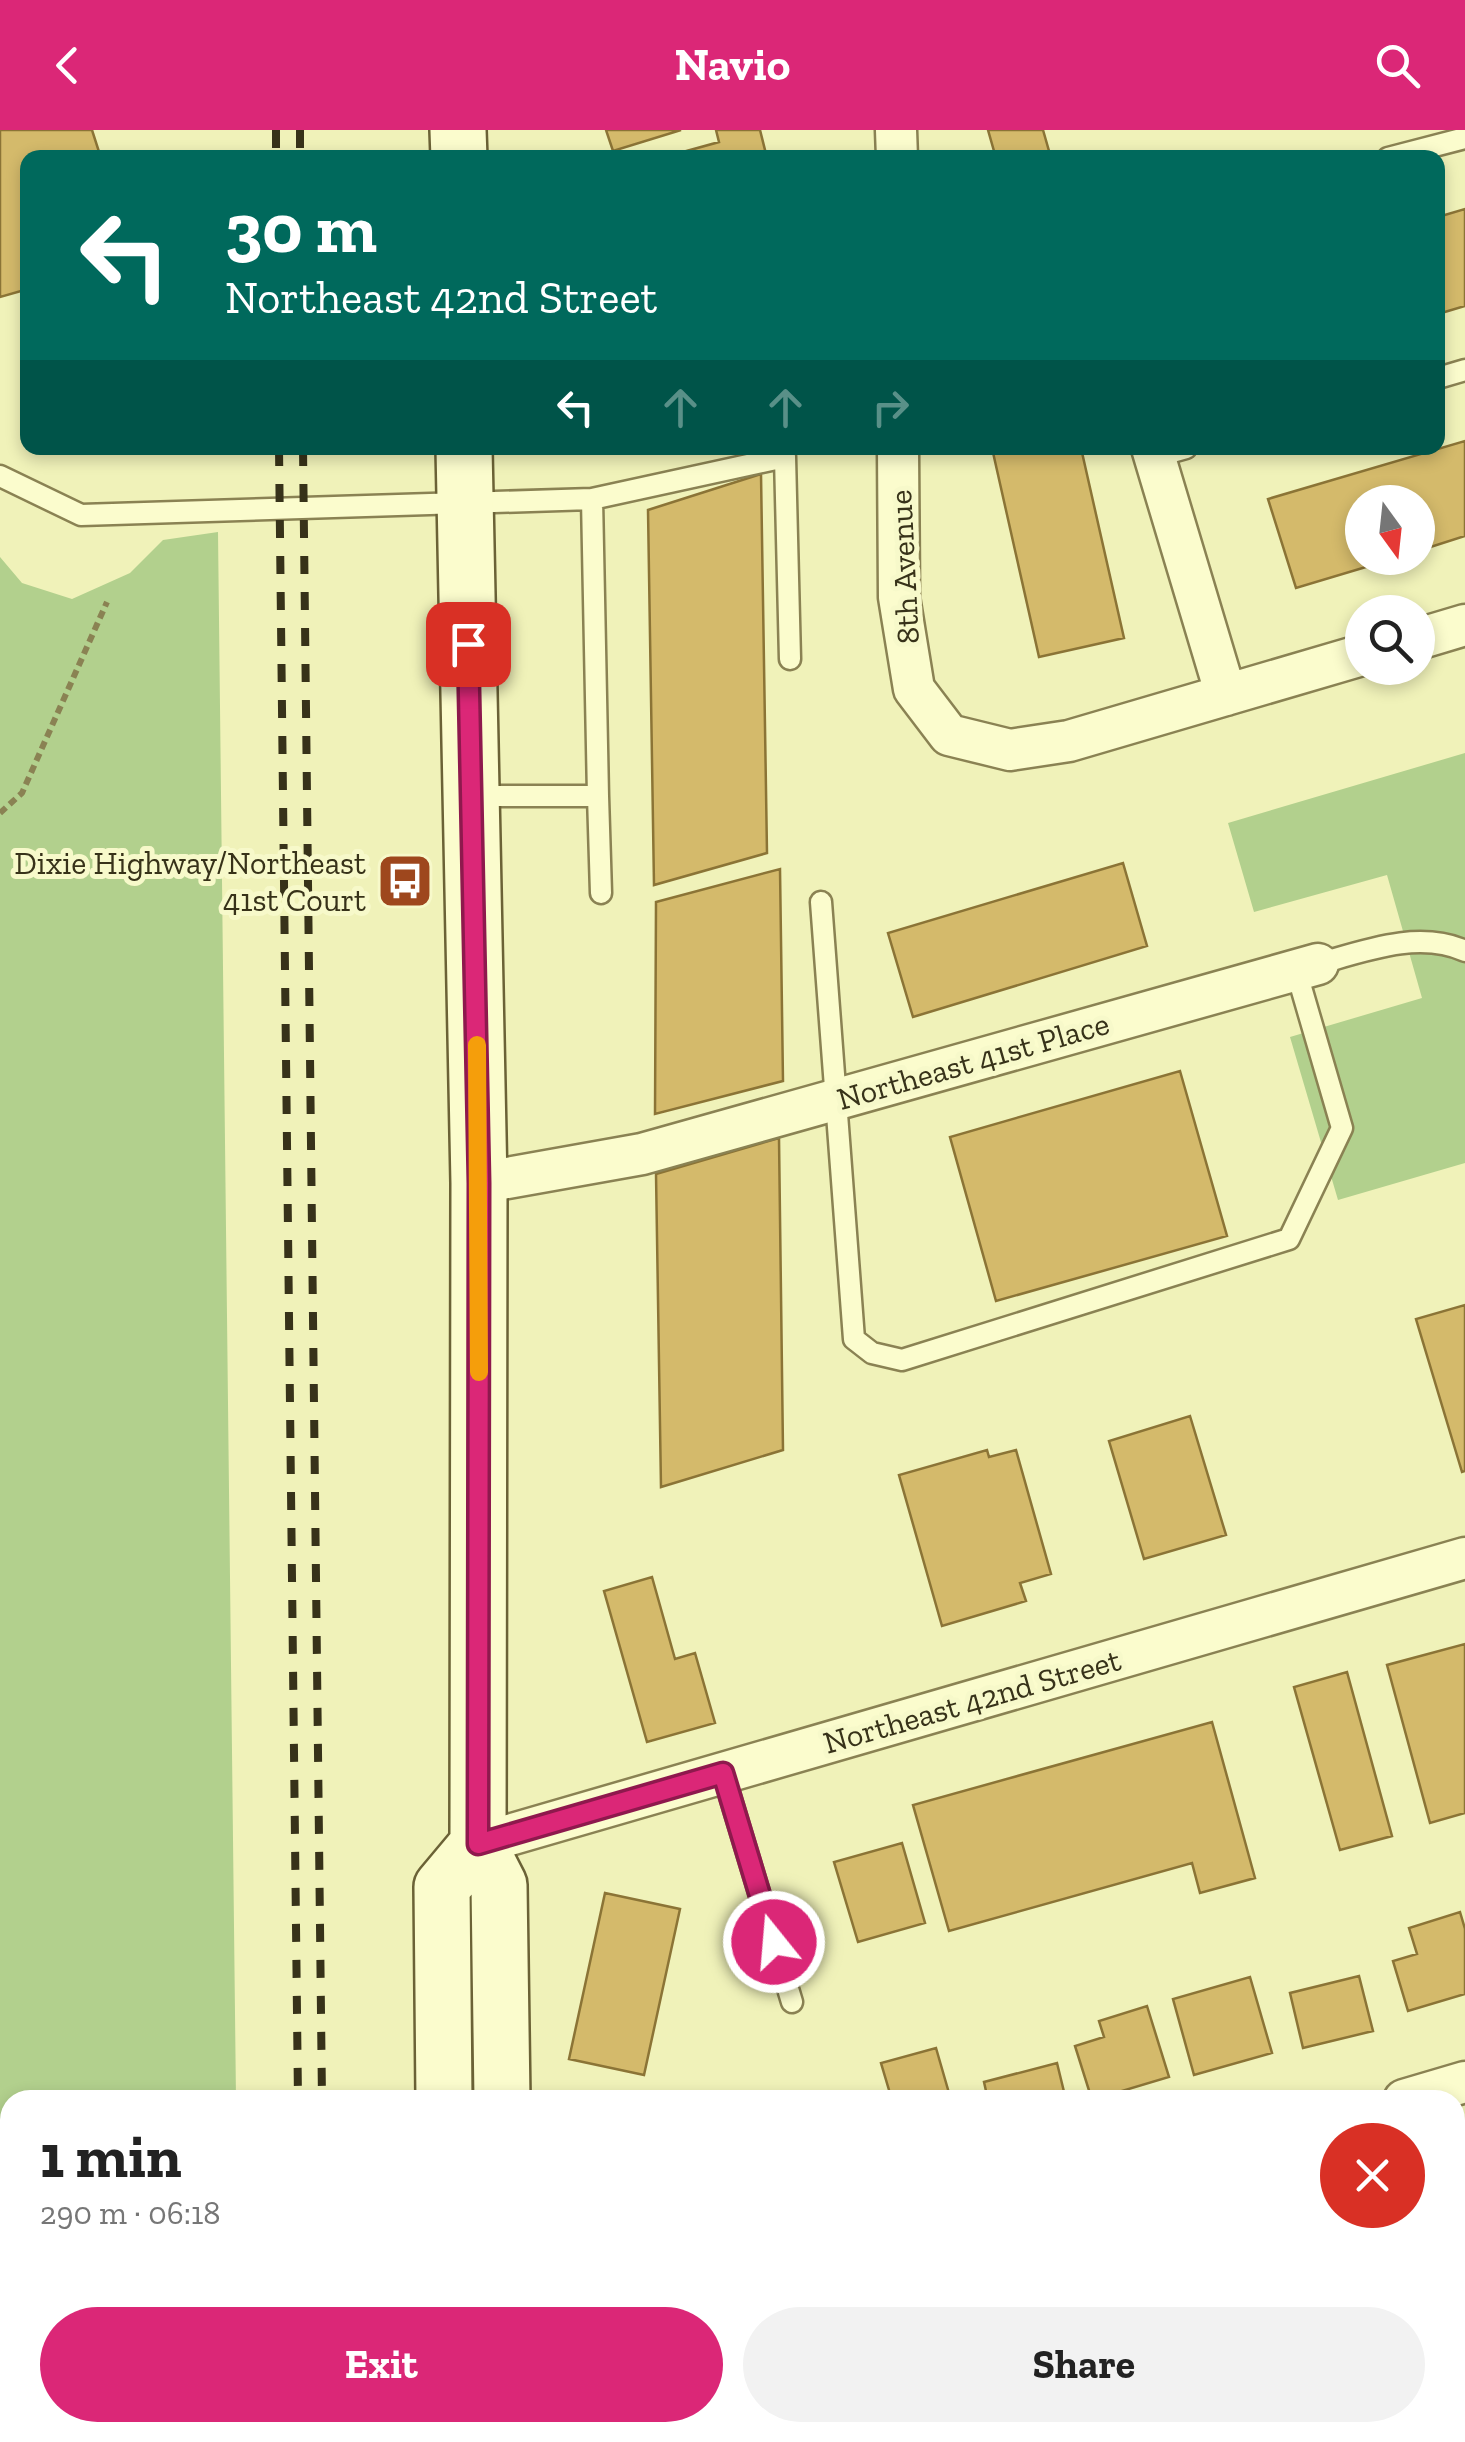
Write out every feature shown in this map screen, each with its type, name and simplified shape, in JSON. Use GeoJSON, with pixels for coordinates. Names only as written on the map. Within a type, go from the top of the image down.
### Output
{"type":"FeatureCollection","features":[{"type":"Feature","properties":{"kind":"main road"},"geometry":{"type":"LineString","coordinates":[[464,455],[479,1183],[478,1844],[499,1885],[502,2090]]}},
{"type":"Feature","properties":{"kind":"main road"},"geometry":{"type":"LineString","coordinates":[[444,2090],[442,1887],[478,1844]]}},
{"type":"Feature","properties":{"kind":"street","name":"8th Avenue"},"geometry":{"type":"LineString","coordinates":[[898,455],[899,598],[914,689],[949,734],[1010,750],[1069,741],[1226,695]]}},
{"type":"Feature","properties":{"kind":"street"},"geometry":{"type":"LineString","coordinates":[[1165,455],[1226,695],[1345,660]]}},
{"type":"Feature","properties":{"kind":"street"},"geometry":{"type":"LineString","coordinates":[[1435,634],[1465,625]]}},
{"type":"Feature","properties":{"kind":"street","name":"Northeast 41st Place"},"geometry":{"type":"LineString","coordinates":[[479,1183],[642,1154],[1307,967]]}},
{"type":"Feature","properties":{"kind":"street","name":"Northeast 42nd Street"},"geometry":{"type":"LineString","coordinates":[[478,1844],[1465,1558]]}},
{"type":"Feature","properties":{"kind":"street"},"geometry":{"type":"LineString","coordinates":[[1438,2090],[1465,2082]]}},
{"type":"Feature","properties":{"kind":"lane"},"geometry":{"type":"LineString","coordinates":[[1419,150],[1465,138]]}},
{"type":"Feature","properties":{"kind":"lane"},"geometry":{"type":"LineString","coordinates":[[0,476],[81,515],[465,506],[592,499],[786,457],[790,658]]}},
{"type":"Feature","properties":{"kind":"lane"},"geometry":{"type":"LineString","coordinates":[[592,499],[600,892]]}},
{"type":"Feature","properties":{"kind":"lane"},"geometry":{"type":"LineString","coordinates":[[471,796],[598,796]]}},
{"type":"Feature","properties":{"kind":"lane"},"geometry":{"type":"LineString","coordinates":[[821,902],[832,1101],[854,1339],[872,1353],[902,1360],[1289,1239],[1342,1128],[1307,967]]}},
{"type":"Feature","properties":{"kind":"lane","name":"Northeast 41st Place"},"geometry":{"type":"LineString","coordinates":[[1307,967],[1407,943],[1446,942],[1465,951]]}},
{"type":"Feature","properties":{"kind":"lane"},"geometry":{"type":"LineString","coordinates":[[723,1773],[792,2002]]}},
{"type":"Feature","properties":{"kind":"path"},"geometry":{"type":"LineString","coordinates":[[0,813],[22,792],[108,602]]}},
{"type":"Feature","properties":{"kind":"green space"},"geometry":{"type":"Polygon","coordinates":[[[218,532],[236,2090],[0,2090],[0,557],[22,583],[72,599],[130,573],[163,540],[218,532]]]}},
{"type":"Feature","properties":{"kind":"green space"},"geometry":{"type":"Polygon","coordinates":[[[1465,753],[1465,1163],[1338,1200],[1290,1037],[1422,998],[1387,875],[1254,912],[1228,823],[1465,753]]]}},
{"type":"Feature","properties":{"kind":"building"},"geometry":{"type":"Polygon","coordinates":[[[0,130],[92,130],[98,150],[20,150],[20,291],[0,297],[0,130]]]}},
{"type":"Feature","properties":{"kind":"building"},"geometry":{"type":"Polygon","coordinates":[[[606,130],[681,130],[616,150],[613,150],[606,130]]]}},
{"type":"Feature","properties":{"kind":"building"},"geometry":{"type":"Polygon","coordinates":[[[716,130],[760,130],[765,150],[690,150],[719,142],[716,130]]]}},
{"type":"Feature","properties":{"kind":"building"},"geometry":{"type":"Polygon","coordinates":[[[988,130],[1043,130],[1049,150],[994,150],[988,130]]]}},
{"type":"Feature","properties":{"kind":"building"},"geometry":{"type":"Polygon","coordinates":[[[1465,209],[1465,306],[1445,312],[1445,215],[1465,209]]]}},
{"type":"Feature","properties":{"kind":"building"},"geometry":{"type":"Polygon","coordinates":[[[1465,441],[1465,536],[1435,546],[1435,485],[1345,485],[1345,573],[1296,588],[1268,499],[1417,455],[1445,455],[1445,447],[1465,441]]]}},
{"type":"Feature","properties":{"kind":"building"},"geometry":{"type":"Polygon","coordinates":[[[994,455],[1083,455],[1124,638],[1039,657],[994,455]]]}},
{"type":"Feature","properties":{"kind":"building"},"geometry":{"type":"Polygon","coordinates":[[[761,474],[767,853],[654,885],[648,510],[761,474]]]}},
{"type":"Feature","properties":{"kind":"building"},"geometry":{"type":"Polygon","coordinates":[[[1123,863],[1147,946],[913,1017],[888,933],[1123,863]]]}},
{"type":"Feature","properties":{"kind":"building"},"geometry":{"type":"Polygon","coordinates":[[[780,869],[783,1081],[655,1114],[656,902],[780,869]]]}},
{"type":"Feature","properties":{"kind":"building"},"geometry":{"type":"Polygon","coordinates":[[[1180,1071],[1227,1236],[996,1301],[950,1137],[1180,1071]]]}},
{"type":"Feature","properties":{"kind":"building"},"geometry":{"type":"Polygon","coordinates":[[[779,1138],[783,1450],[661,1487],[656,1174],[779,1138]]]}},
{"type":"Feature","properties":{"kind":"building"},"geometry":{"type":"Polygon","coordinates":[[[1465,1305],[1465,1471],[1462,1472],[1416,1319],[1465,1305]]]}},
{"type":"Feature","properties":{"kind":"building"},"geometry":{"type":"Polygon","coordinates":[[[1190,1416],[1226,1535],[1144,1559],[1109,1441],[1190,1416]]]}},
{"type":"Feature","properties":{"kind":"building"},"geometry":{"type":"Polygon","coordinates":[[[987,1450],[989,1457],[1016,1450],[1051,1574],[1020,1583],[1026,1601],[942,1626],[899,1475],[987,1450]]]}},
{"type":"Feature","properties":{"kind":"building"},"geometry":{"type":"Polygon","coordinates":[[[652,1577],[675,1659],[695,1653],[715,1723],[647,1742],[604,1591],[652,1577]]]}},
{"type":"Feature","properties":{"kind":"building"},"geometry":{"type":"Polygon","coordinates":[[[1465,1644],[1465,1813],[1430,1823],[1387,1665],[1465,1644]]]}},
{"type":"Feature","properties":{"kind":"building"},"geometry":{"type":"Polygon","coordinates":[[[1347,1672],[1392,1836],[1340,1850],[1294,1687],[1347,1672]]]}},
{"type":"Feature","properties":{"kind":"building"},"geometry":{"type":"Polygon","coordinates":[[[1212,1722],[1255,1878],[1200,1893],[1192,1863],[949,1931],[913,1805],[1212,1722]]]}},
{"type":"Feature","properties":{"kind":"building"},"geometry":{"type":"Polygon","coordinates":[[[902,1843],[925,1923],[858,1942],[834,1862],[902,1843]]]}},
{"type":"Feature","properties":{"kind":"building"},"geometry":{"type":"Polygon","coordinates":[[[605,1893],[680,1909],[644,2075],[569,2059],[605,1893]]]}},
{"type":"Feature","properties":{"kind":"building"},"geometry":{"type":"Polygon","coordinates":[[[1460,1912],[1465,1929],[1465,1994],[1408,2011],[1393,1961],[1417,1954],[1409,1928],[1460,1912]]]}},
{"type":"Feature","properties":{"kind":"building"},"geometry":{"type":"Polygon","coordinates":[[[1359,1976],[1373,2031],[1303,2048],[1290,1993],[1359,1976]]]}},
{"type":"Feature","properties":{"kind":"building"},"geometry":{"type":"Polygon","coordinates":[[[1250,1977],[1272,2053],[1194,2075],[1173,1999],[1250,1977]]]}},
{"type":"Feature","properties":{"kind":"building"},"geometry":{"type":"Polygon","coordinates":[[[1147,2006],[1169,2077],[1125,2090],[1089,2090],[1075,2046],[1104,2037],[1099,2021],[1147,2006]]]}},
{"type":"Feature","properties":{"kind":"building"},"geometry":{"type":"Polygon","coordinates":[[[936,2048],[948,2090],[889,2090],[881,2063],[936,2048]]]}},
{"type":"Feature","properties":{"kind":"building"},"geometry":{"type":"Polygon","coordinates":[[[1057,2063],[1064,2090],[986,2090],[984,2082],[1057,2063]]]}},
{"type":"Feature","properties":{"kind":"railway"},"geometry":{"type":"LineString","coordinates":[[276,130],[276,150]]}},
{"type":"Feature","properties":{"kind":"railway"},"geometry":{"type":"LineString","coordinates":[[300,130],[300,150]]}},
{"type":"Feature","properties":{"kind":"railway"},"geometry":{"type":"LineString","coordinates":[[279,455],[298,2090]]}},
{"type":"Feature","properties":{"kind":"railway"},"geometry":{"type":"LineString","coordinates":[[303,455],[322,2090]]}},
{"type":"Feature","properties":{"kind":"slow traffic"},"geometry":{"type":"LineString","coordinates":[[477,1045],[479,1372]]}},
{"type":"Feature","properties":{"kind":"place","name":"Dixie Highway/Northeast 41st Court"},"geometry":{"type":"Point","coordinates":[405,881]}},
{"type":"Feature","properties":{"kind":"route"},"geometry":{"type":"LineString","coordinates":[[468,644],[479,1183],[478,1844],[723,1773],[774,1942]]}}]}
